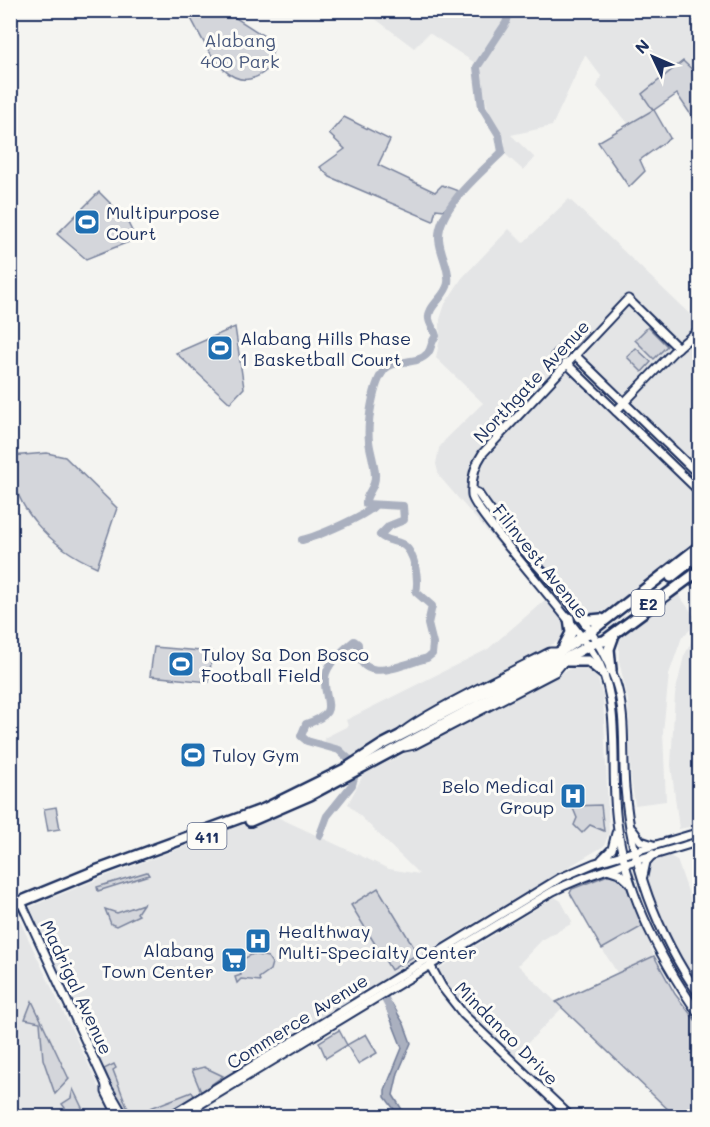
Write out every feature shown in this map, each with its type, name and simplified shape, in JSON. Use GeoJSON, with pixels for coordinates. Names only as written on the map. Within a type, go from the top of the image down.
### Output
{"type":"FeatureCollection","features":[{"type":"Feature","properties":{"kind":"highway","name":"411"},"geometry":{"type":"LineString","coordinates":[[10,912],[22,904],[98,870],[264,809],[347,772],[398,737],[559,651],[586,634],[699,546]]}},
{"type":"Feature","properties":{"kind":"highway","name":"E2"},"geometry":{"type":"LineString","coordinates":[[586,634],[597,631],[634,605],[699,554]]}},
{"type":"Feature","properties":{"kind":"highway","name":"E2"},"geometry":{"type":"LineString","coordinates":[[593,644],[699,562]]}},
{"type":"Feature","properties":{"kind":"highway","name":"411"},"geometry":{"type":"LineString","coordinates":[[361,764],[404,747],[593,644],[604,641],[699,570]]}},
{"type":"Feature","properties":{"kind":"highway"},"geometry":{"type":"LineString","coordinates":[[559,651],[572,633],[575,618],[597,620],[609,616]]}},
{"type":"Feature","properties":{"kind":"highway"},"geometry":{"type":"LineString","coordinates":[[565,660],[588,662],[607,672],[610,643],[619,631]]}},
{"type":"Feature","properties":{"kind":"highway","name":"411"},"geometry":{"type":"LineString","coordinates":[[10,906],[22,904]]}},
{"type":"Feature","properties":{"kind":"main road","name":"Northgate Avenue"},"geometry":{"type":"LineString","coordinates":[[473,491],[473,473],[483,453],[628,299],[678,348]]}},
{"type":"Feature","properties":{"kind":"main road"},"geometry":{"type":"LineString","coordinates":[[616,411],[699,329]]}},
{"type":"Feature","properties":{"kind":"main road"},"geometry":{"type":"LineString","coordinates":[[574,355],[699,476]]}},
{"type":"Feature","properties":{"kind":"main road"},"geometry":{"type":"LineString","coordinates":[[566,363],[699,492]]}},
{"type":"Feature","properties":{"kind":"main road","name":"Filinvest Avenue"},"geometry":{"type":"LineString","coordinates":[[473,491],[472,496],[478,507],[575,618],[593,644],[621,701],[624,768],[634,856],[643,885],[669,944],[699,996]]}},
{"type":"Feature","properties":{"kind":"main road","name":"411"},"geometry":{"type":"LineString","coordinates":[[404,747],[414,745],[555,672],[565,660]]}},
{"type":"Feature","properties":{"kind":"main road","name":"Filinvest Avenue"},"geometry":{"type":"LineString","coordinates":[[607,672],[616,822],[624,859],[632,885],[664,957],[699,1016]]}},
{"type":"Feature","properties":{"kind":"main road"},"geometry":{"type":"LineString","coordinates":[[612,768],[624,768]]}},
{"type":"Feature","properties":{"kind":"main road"},"geometry":{"type":"LineString","coordinates":[[595,863],[612,849],[616,822]]}},
{"type":"Feature","properties":{"kind":"main road"},"geometry":{"type":"LineString","coordinates":[[629,824],[640,841],[655,846]]}},
{"type":"Feature","properties":{"kind":"main road","name":"Commerce Avenue"},"geometry":{"type":"LineString","coordinates":[[170,1116],[487,925],[560,878],[595,863],[624,859],[699,832]]}},
{"type":"Feature","properties":{"kind":"main road","name":"Commerce Avenue"},"geometry":{"type":"LineString","coordinates":[[634,856],[653,855],[699,842]]}},
{"type":"Feature","properties":{"kind":"main road"},"geometry":{"type":"LineString","coordinates":[[643,885],[645,865],[653,855]]}},
{"type":"Feature","properties":{"kind":"main road","name":"Commerce Avenue"},"geometry":{"type":"LineString","coordinates":[[181,1116],[430,965],[487,925],[553,891],[624,859]]}},
{"type":"Feature","properties":{"kind":"main road"},"geometry":{"type":"LineString","coordinates":[[605,869],[619,873],[632,885]]}},
{"type":"Feature","properties":{"kind":"main road","name":"Madrigal Avenue"},"geometry":{"type":"LineString","coordinates":[[22,904],[106,1085],[123,1115]]}},
{"type":"Feature","properties":{"kind":"main road","name":"Mindanao Drive"},"geometry":{"type":"LineString","coordinates":[[430,965],[442,987],[464,1015],[570,1116]]}},
{"type":"Feature","properties":{"kind":"shaded area"},"geometry":{"type":"Polygon","coordinates":[[[365,11],[510,11],[475,63],[429,33],[414,48],[365,11]]]}},
{"type":"Feature","properties":{"kind":"shaded area"},"geometry":{"type":"Polygon","coordinates":[[[516,11],[699,11],[699,76],[684,62],[654,110],[628,123],[597,87],[601,76],[585,55],[552,126],[511,135],[535,158],[523,170],[505,154],[505,140],[489,115],[481,75],[482,66],[516,11]]]}},
{"type":"Feature","properties":{"kind":"shaded area"},"geometry":{"type":"Polygon","coordinates":[[[569,199],[699,323],[699,540],[638,589],[595,617],[580,611],[553,579],[538,590],[439,476],[436,464],[439,448],[445,440],[483,403],[436,358],[440,338],[440,319],[445,304],[462,278],[509,229],[523,243],[569,199]]]}},
{"type":"Feature","properties":{"kind":"shaded area"},"geometry":{"type":"Polygon","coordinates":[[[678,594],[699,622],[682,637],[669,674],[663,732],[666,801],[635,805],[631,779],[628,700],[619,661],[619,642],[621,637],[678,594]]]}},
{"type":"Feature","properties":{"kind":"shaded area"},"geometry":{"type":"Polygon","coordinates":[[[545,600],[569,629],[568,636],[414,719],[353,759],[337,746],[325,742],[324,738],[348,726],[346,720],[488,649],[545,600]]]}},
{"type":"Feature","properties":{"kind":"shaded area"},"geometry":{"type":"Polygon","coordinates":[[[699,634],[697,752],[699,825],[679,829],[671,765],[675,694],[684,656],[692,641],[699,634]]]}},
{"type":"Feature","properties":{"kind":"shaded area","name":"Alabang Town Center"},"geometry":{"type":"Polygon","coordinates":[[[577,665],[595,670],[603,696],[609,833],[604,846],[472,924],[195,1098],[159,1116],[129,1114],[104,1069],[30,907],[258,819],[275,816],[389,869],[419,874],[348,804],[363,775],[577,665]]]}},
{"type":"Feature","properties":{"kind":"shaded area"},"geometry":{"type":"Polygon","coordinates":[[[668,855],[677,860],[699,923],[698,985],[671,938],[650,889],[647,872],[649,864],[668,855]]]}},
{"type":"Feature","properties":{"kind":"shaded area"},"geometry":{"type":"Polygon","coordinates":[[[555,897],[561,901],[572,921],[571,924],[542,940],[518,965],[562,1008],[514,1057],[461,1004],[438,969],[555,897]]]}},
{"type":"Feature","properties":{"kind":"shaded area"},"geometry":{"type":"Polygon","coordinates":[[[17,915],[113,1116],[11,1116],[10,918],[17,915]]]}},
{"type":"Feature","properties":{"kind":"shaded area"},"geometry":{"type":"Polygon","coordinates":[[[643,926],[654,956],[618,974],[602,949],[643,926]]]}},
{"type":"Feature","properties":{"kind":"green space","name":"Alabang 400 Park"},"geometry":{"type":"Polygon","coordinates":[[[187,11],[225,11],[267,38],[273,49],[268,69],[254,78],[241,79],[229,74],[209,51],[187,11]]]}},
{"type":"Feature","properties":{"kind":"green space"},"geometry":{"type":"Polygon","coordinates":[[[683,61],[699,76],[699,127],[677,94],[654,110],[670,138],[640,160],[645,171],[629,187],[598,142],[653,110],[642,94],[683,61]]]}},
{"type":"Feature","properties":{"kind":"green space"},"geometry":{"type":"Polygon","coordinates":[[[344,117],[390,140],[378,165],[435,192],[442,185],[461,192],[444,210],[436,209],[433,221],[330,177],[320,167],[345,149],[329,134],[344,117]]]}},
{"type":"Feature","properties":{"kind":"green space"},"geometry":{"type":"Polygon","coordinates":[[[99,192],[126,219],[136,239],[86,259],[57,234],[99,192]]]}},
{"type":"Feature","properties":{"kind":"green space"},"geometry":{"type":"Polygon","coordinates":[[[579,324],[589,333],[559,363],[550,354],[579,324]]]}},
{"type":"Feature","properties":{"kind":"green space"},"geometry":{"type":"Polygon","coordinates":[[[235,327],[244,388],[230,403],[176,353],[235,327]]]}},
{"type":"Feature","properties":{"kind":"green space"},"geometry":{"type":"Polygon","coordinates":[[[648,327],[667,346],[654,359],[635,340],[648,327]]]}},
{"type":"Feature","properties":{"kind":"green space"},"geometry":{"type":"Polygon","coordinates":[[[636,348],[651,362],[642,372],[627,357],[636,348]]]}},
{"type":"Feature","properties":{"kind":"green space"},"geometry":{"type":"Polygon","coordinates":[[[47,453],[65,457],[117,508],[97,567],[64,549],[50,537],[26,509],[18,493],[11,456],[47,453]]]}},
{"type":"Feature","properties":{"kind":"green space","name":"Tuloy Sa Don Bosco Football Field"},"geometry":{"type":"Polygon","coordinates":[[[154,647],[212,652],[209,682],[150,676],[154,647]]]}},
{"type":"Feature","properties":{"kind":"green space"},"geometry":{"type":"Polygon","coordinates":[[[601,805],[604,831],[590,825],[582,833],[574,825],[577,818],[572,806],[601,805]]]}},
{"type":"Feature","properties":{"kind":"green space"},"geometry":{"type":"Polygon","coordinates":[[[56,807],[60,829],[48,831],[44,809],[56,807]]]}},
{"type":"Feature","properties":{"kind":"green space"},"geometry":{"type":"Polygon","coordinates":[[[147,872],[149,875],[98,891],[97,887],[147,872]]]}},
{"type":"Feature","properties":{"kind":"green space"},"geometry":{"type":"Polygon","coordinates":[[[613,873],[624,881],[643,926],[602,949],[570,893],[572,889],[613,873]]]}},
{"type":"Feature","properties":{"kind":"green space"},"geometry":{"type":"Polygon","coordinates":[[[378,888],[418,954],[391,970],[351,905],[378,888]]]}},
{"type":"Feature","properties":{"kind":"green space"},"geometry":{"type":"Polygon","coordinates":[[[143,904],[137,913],[139,915],[116,926],[111,924],[105,909],[117,913],[143,904]]]}},
{"type":"Feature","properties":{"kind":"green space"},"geometry":{"type":"Polygon","coordinates":[[[253,954],[268,957],[272,963],[270,970],[259,978],[260,981],[241,979],[237,983],[235,977],[241,975],[239,969],[235,970],[239,961],[253,954]]]}},
{"type":"Feature","properties":{"kind":"green space"},"geometry":{"type":"Polygon","coordinates":[[[654,956],[675,994],[699,1025],[699,1089],[694,1094],[699,1101],[699,1116],[675,1116],[556,1002],[654,956]]]}},
{"type":"Feature","properties":{"kind":"green space"},"geometry":{"type":"Polygon","coordinates":[[[32,1001],[69,1079],[55,1094],[43,1059],[40,1022],[25,1019],[32,1001]]]}},
{"type":"Feature","properties":{"kind":"green space"},"geometry":{"type":"Polygon","coordinates":[[[339,1030],[347,1045],[326,1058],[319,1042],[339,1030]]]}},
{"type":"Feature","properties":{"kind":"green space"},"geometry":{"type":"Polygon","coordinates":[[[366,1034],[377,1053],[358,1064],[347,1045],[366,1034]]]}},
{"type":"Feature","properties":{"kind":"green space"},"geometry":{"type":"Polygon","coordinates":[[[114,1064],[116,1068],[113,1070],[127,1107],[135,1114],[192,1092],[195,1098],[162,1114],[144,1119],[136,1118],[129,1115],[121,1106],[104,1069],[114,1064]]]}},
{"type":"Feature","properties":{"kind":"green space"},"geometry":{"type":"Polygon","coordinates":[[[204,1067],[223,1076],[201,1092],[192,1070],[204,1067]]]}},
{"type":"Feature","properties":{"kind":"green space"},"geometry":{"type":"Polygon","coordinates":[[[73,1089],[86,1116],[71,1116],[62,1104],[71,1098],[73,1089]]]}},
{"type":"Feature","properties":{"kind":"water"},"geometry":{"type":"Polygon","coordinates":[[[392,1004],[404,1024],[411,1043],[398,1073],[393,1095],[406,1116],[399,1116],[385,1097],[385,1090],[402,1048],[386,1007],[392,1004]]]}},
{"type":"Feature","properties":{"kind":"waterway"},"geometry":{"type":"LineString","coordinates":[[320,835],[327,816],[352,785],[357,767],[339,750],[307,741],[301,736],[306,724],[317,720],[327,711],[325,678],[332,663],[354,641],[358,644],[360,657],[365,665],[373,669],[393,668],[427,658],[432,654],[433,644],[428,624],[432,606],[416,592],[417,580],[413,559],[402,544],[380,535],[389,526],[404,520],[403,506],[366,504],[375,479],[369,441],[370,414],[377,383],[385,369],[395,364],[418,359],[428,353],[436,336],[429,314],[444,293],[448,283],[448,272],[439,239],[440,227],[445,215],[462,191],[502,152],[499,135],[482,107],[477,67],[506,23],[510,10]]}},
{"type":"Feature","properties":{"kind":"waterway"},"geometry":{"type":"LineString","coordinates":[[302,540],[340,526],[374,506]]}},
{"type":"Feature","properties":{"kind":"waterway"},"geometry":{"type":"LineString","coordinates":[[385,999],[393,1014]]}},
{"type":"Feature","properties":{"kind":"place","name":"Multipurpose Court"},"geometry":{"type":"Point","coordinates":[87,222]}},
{"type":"Feature","properties":{"kind":"place","name":"Alabang Hills Phase 1 Basketball Court"},"geometry":{"type":"Point","coordinates":[220,348]}},
{"type":"Feature","properties":{"kind":"place","name":"Tuloy Sa Don Bosco Football Field"},"geometry":{"type":"Point","coordinates":[181,664]}},
{"type":"Feature","properties":{"kind":"place","name":"Tuloy Gym"},"geometry":{"type":"Point","coordinates":[193,755]}},
{"type":"Feature","properties":{"kind":"place","name":"Belo Medical Group"},"geometry":{"type":"Point","coordinates":[573,796]}},
{"type":"Feature","properties":{"kind":"place","name":"Healthway Multi-Specialty Center"},"geometry":{"type":"Point","coordinates":[258,941]}},
{"type":"Feature","properties":{"kind":"place","name":"Alabang Town Center"},"geometry":{"type":"Point","coordinates":[234,960]}}]}
